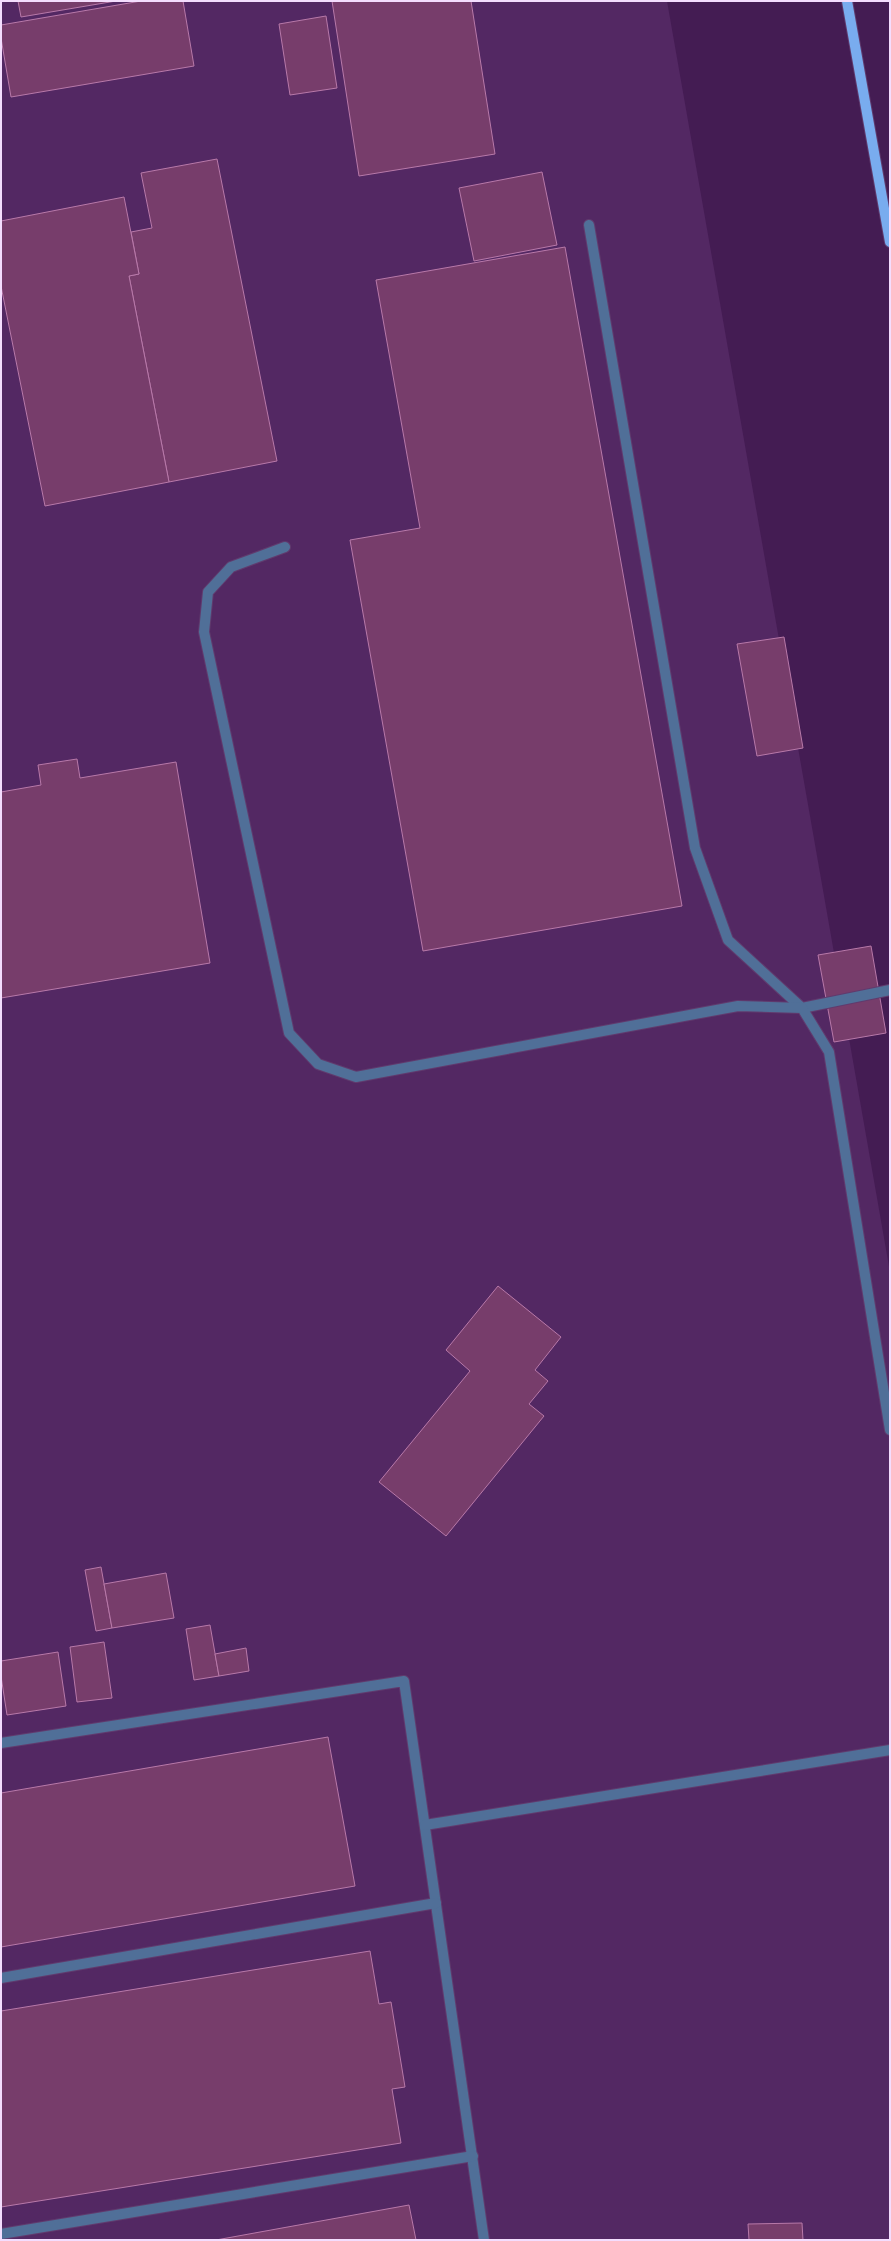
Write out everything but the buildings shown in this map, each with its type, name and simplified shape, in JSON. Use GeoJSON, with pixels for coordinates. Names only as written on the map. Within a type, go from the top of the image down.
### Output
{"type":"FeatureCollection","features":[{"type":"Feature","properties":{"kind":"main road"},"geometry":{"type":"LineString","coordinates":[[847,1],[890,242]]}},
{"type":"Feature","properties":{"kind":"lane"},"geometry":{"type":"LineString","coordinates":[[589,225],[696,848],[728,940],[802,1008],[830,1052],[890,1430]]}},
{"type":"Feature","properties":{"kind":"lane"},"geometry":{"type":"LineString","coordinates":[[285,547],[231,567],[208,592],[204,632],[289,1032],[318,1064],[356,1077],[738,1006],[802,1008],[890,990]]}},
{"type":"Feature","properties":{"kind":"lane"},"geometry":{"type":"LineString","coordinates":[[1,1743],[404,1681],[484,2240]]}},
{"type":"Feature","properties":{"kind":"lane"},"geometry":{"type":"LineString","coordinates":[[425,1825],[890,1750]]}},
{"type":"Feature","properties":{"kind":"lane"},"geometry":{"type":"LineString","coordinates":[[1,1978],[436,1903]]}},
{"type":"Feature","properties":{"kind":"lane"},"geometry":{"type":"LineString","coordinates":[[1,2234],[473,2156]]}},
{"type":"Feature","properties":{"kind":"shaded area"},"geometry":{"type":"Polygon","coordinates":[[[1,1],[667,1],[890,1272],[890,2240],[1,2240],[1,1]]]}}]}
